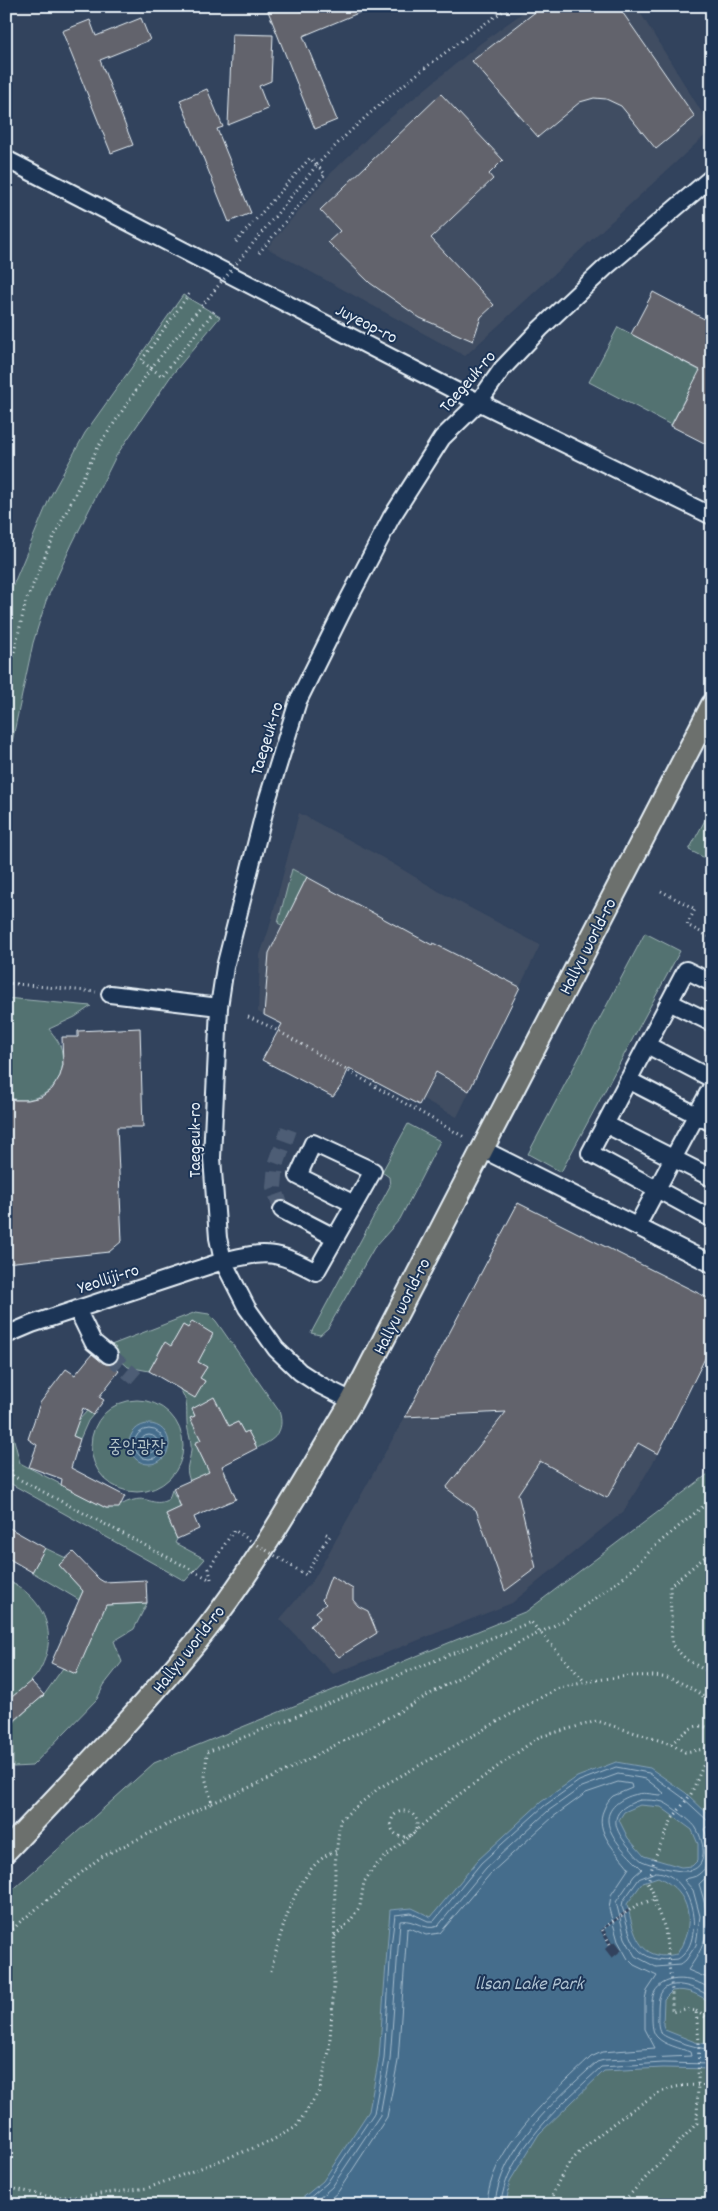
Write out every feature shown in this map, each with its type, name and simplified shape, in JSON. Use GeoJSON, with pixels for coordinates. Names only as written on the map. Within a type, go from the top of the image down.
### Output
{"type":"FeatureCollection","features":[{"type":"Feature","properties":{"kind":"main road","name":"Hallyu world-ro"},"geometry":{"type":"LineString","coordinates":[[6,1850],[135,1714],[206,1630],[289,1507],[352,1401],[712,705]]}},
{"type":"Feature","properties":{"kind":"street","name":"Juyeop-ro"},"geometry":{"type":"LineString","coordinates":[[6,159],[478,403],[712,516]]}},
{"type":"Feature","properties":{"kind":"street","name":"Taegeuk-ro"},"geometry":{"type":"LineString","coordinates":[[352,1401],[320,1385],[300,1372],[276,1349],[247,1308],[223,1261],[218,1238],[212,1158],[219,1007],[225,967],[267,800],[298,701],[391,518],[442,438],[478,403],[502,369],[540,329],[606,267],[712,177]]}},
{"type":"Feature","properties":{"kind":"street"},"geometry":{"type":"LineString","coordinates":[[712,983],[686,970],[590,1153],[712,1219]]}},
{"type":"Feature","properties":{"kind":"street"},"geometry":{"type":"LineString","coordinates":[[110,994],[219,1007]]}},
{"type":"Feature","properties":{"kind":"street"},"geometry":{"type":"LineString","coordinates":[[669,1002],[712,1023]]}},
{"type":"Feature","properties":{"kind":"street"},"geometry":{"type":"LineString","coordinates":[[646,1045],[712,1079]]}},
{"type":"Feature","properties":{"kind":"street"},"geometry":{"type":"LineString","coordinates":[[628,1080],[712,1122]]}},
{"type":"Feature","properties":{"kind":"street"},"geometry":{"type":"LineString","coordinates":[[637,1226],[712,1086]]}},
{"type":"Feature","properties":{"kind":"street"},"geometry":{"type":"LineString","coordinates":[[605,1124],[712,1178]]}},
{"type":"Feature","properties":{"kind":"street"},"geometry":{"type":"LineString","coordinates":[[482,1149],[712,1264]]}},
{"type":"Feature","properties":{"kind":"street"},"geometry":{"type":"LineString","coordinates":[[282,1210],[336,1238],[354,1204]]}},
{"type":"Feature","properties":{"kind":"street","name":"Yeolliji-ro"},"geometry":{"type":"LineString","coordinates":[[6,1335],[32,1324],[223,1261],[261,1253],[289,1257],[316,1272],[336,1238]]}},
{"type":"Feature","properties":{"kind":"street"},"geometry":{"type":"LineString","coordinates":[[77,1309],[93,1342],[109,1355]]}},
{"type":"Feature","properties":{"kind":"path"},"geometry":{"type":"LineString","coordinates":[[6,686],[26,601],[49,547],[98,447],[151,368],[343,137],[401,88],[510,6]]}},
{"type":"Feature","properties":{"kind":"path"},"geometry":{"type":"LineString","coordinates":[[236,242],[310,158],[325,174],[259,254]]}},
{"type":"Feature","properties":{"kind":"path"},"geometry":{"type":"LineString","coordinates":[[190,294],[141,361],[162,376],[216,309]]}},
{"type":"Feature","properties":{"kind":"path"},"geometry":{"type":"LineString","coordinates":[[661,891],[695,910],[687,925],[712,938]]}},
{"type":"Feature","properties":{"kind":"path"},"geometry":{"type":"LineString","coordinates":[[248,1017],[271,1027],[464,1137]]}},
{"type":"Feature","properties":{"kind":"path"},"geometry":{"type":"LineString","coordinates":[[6,1451],[13,1476],[211,1580],[209,1569],[234,1530],[306,1575],[330,1536],[324,1533]]}},
{"type":"Feature","properties":{"kind":"path"},"geometry":{"type":"LineString","coordinates":[[6,1937],[20,1922],[101,1857],[212,1803],[274,1776],[395,1714],[520,1642],[566,1620],[624,1577],[654,1547],[712,1499]]}},
{"type":"Feature","properties":{"kind":"path"},"geometry":{"type":"LineString","coordinates":[[712,1551],[670,1586],[672,1645],[687,1660],[712,1674]]}},
{"type":"Feature","properties":{"kind":"path"},"geometry":{"type":"LineString","coordinates":[[212,1803],[205,1777],[207,1752],[531,1622],[585,1682]]}},
{"type":"Feature","properties":{"kind":"path"},"geometry":{"type":"LineString","coordinates":[[6,2187],[51,2197],[76,2197],[148,2188],[269,2142],[296,2127],[320,2090],[329,2051],[334,1987],[336,1851],[340,1820],[379,1788],[556,1689],[585,1682],[639,1676],[670,1679],[694,1689],[712,1702]]}},
{"type":"Feature","properties":{"kind":"path"},"geometry":{"type":"LineString","coordinates":[[334,1936],[351,1920],[360,1906],[364,1882],[375,1866],[450,1801],[539,1737],[597,1721],[671,1744],[685,1752],[711,1747]]}},
{"type":"Feature","properties":{"kind":"path"},"geometry":{"type":"LineString","coordinates":[[671,1744],[694,1725],[704,1725],[712,1730]]}},
{"type":"Feature","properties":{"kind":"path"},"geometry":{"type":"LineString","coordinates":[[711,1747],[691,1794],[672,1819],[656,1856],[648,1882],[654,1893],[654,1900],[665,1928],[672,2012],[685,2009],[696,2010],[712,2021]]}},
{"type":"Feature","properties":{"kind":"path"},"geometry":{"type":"LineString","coordinates":[[404,1812],[412,1815],[416,1827],[412,1834],[404,1837],[396,1835],[391,1824],[393,1817],[404,1812]]}},
{"type":"Feature","properties":{"kind":"path"},"geometry":{"type":"LineString","coordinates":[[271,1971],[282,1924],[302,1881],[327,1854],[336,1851]]}},
{"type":"Feature","properties":{"kind":"path"},"geometry":{"type":"LineString","coordinates":[[610,1944],[602,1929],[637,1906],[654,1900]]}},
{"type":"Feature","properties":{"kind":"path"},"geometry":{"type":"LineString","coordinates":[[623,2205],[625,2200],[698,2122],[697,2071],[699,2041],[696,2010]]}},
{"type":"Feature","properties":{"kind":"path"},"geometry":{"type":"LineString","coordinates":[[548,2205],[567,2165],[597,2136],[637,2106],[666,2090],[712,2086]]}},
{"type":"Feature","properties":{"kind":"shaded area"},"geometry":{"type":"Polygon","coordinates":[[[532,6],[636,6],[712,129],[465,356],[267,248],[330,174],[379,127],[481,43],[532,6]]]}},
{"type":"Feature","properties":{"kind":"shaded area"},"geometry":{"type":"Polygon","coordinates":[[[299,813],[383,858],[440,892],[540,945],[457,1117],[258,1012],[260,955],[269,929],[299,813]]]}},
{"type":"Feature","properties":{"kind":"shaded area"},"geometry":{"type":"Polygon","coordinates":[[[578,1410],[658,1454],[624,1511],[512,1603],[333,1674],[280,1619],[314,1579],[405,1417],[578,1410]]]}},
{"type":"Feature","properties":{"kind":"green space"},"geometry":{"type":"Polygon","coordinates":[[[183,295],[220,317],[171,376],[116,456],[72,544],[46,601],[33,643],[6,770],[6,605],[9,595],[50,497],[85,433],[183,295]]]}},
{"type":"Feature","properties":{"kind":"green space"},"geometry":{"type":"Polygon","coordinates":[[[618,327],[712,377],[692,385],[671,425],[589,382],[618,327]]]}},
{"type":"Feature","properties":{"kind":"green space"},"geometry":{"type":"Polygon","coordinates":[[[712,807],[712,861],[711,861],[689,850],[712,807]]]}},
{"type":"Feature","properties":{"kind":"green space"},"geometry":{"type":"Polygon","coordinates":[[[292,869],[307,877],[283,926],[278,923],[292,869]]]}},
{"type":"Feature","properties":{"kind":"green space"},"geometry":{"type":"Polygon","coordinates":[[[645,933],[680,951],[561,1172],[528,1154],[645,933]]]}},
{"type":"Feature","properties":{"kind":"green space"},"geometry":{"type":"Polygon","coordinates":[[[6,998],[91,1006],[75,1017],[49,1029],[60,1046],[63,1065],[55,1084],[48,1092],[38,1097],[17,1100],[6,1097],[6,998]]]}},
{"type":"Feature","properties":{"kind":"green space"},"geometry":{"type":"Polygon","coordinates":[[[408,1124],[440,1141],[400,1219],[374,1248],[328,1328],[320,1335],[311,1333],[390,1186],[389,1177],[382,1172],[408,1124]]]}},
{"type":"Feature","properties":{"kind":"green space"},"geometry":{"type":"Polygon","coordinates":[[[196,1312],[209,1314],[216,1321],[279,1411],[281,1418],[280,1430],[277,1434],[269,1442],[257,1448],[248,1431],[244,1433],[238,1422],[229,1426],[214,1398],[192,1409],[195,1416],[190,1418],[201,1440],[195,1443],[209,1472],[222,1466],[226,1475],[211,1482],[190,1481],[188,1476],[187,1468],[191,1447],[186,1405],[179,1388],[195,1397],[205,1381],[200,1378],[207,1367],[198,1362],[213,1334],[192,1322],[188,1328],[183,1325],[171,1346],[164,1343],[149,1371],[128,1367],[106,1347],[196,1312]]]}},
{"type":"Feature","properties":{"kind":"green space","name":"중앙광장"},"geometry":{"type":"Polygon","coordinates":[[[137,1400],[146,1401],[163,1408],[175,1420],[182,1437],[182,1455],[175,1472],[163,1484],[146,1491],[137,1492],[128,1491],[111,1484],[99,1472],[92,1455],[91,1446],[92,1437],[99,1420],[111,1408],[128,1401],[137,1400]]]}},
{"type":"Feature","properties":{"kind":"green space"},"geometry":{"type":"Polygon","coordinates":[[[6,1409],[20,1463],[106,1508],[139,1499],[155,1502],[164,1501],[169,1499],[172,1490],[181,1507],[166,1514],[177,1539],[175,1543],[205,1559],[185,1581],[6,1481],[6,1409]]]}},
{"type":"Feature","properties":{"kind":"green space"},"geometry":{"type":"Polygon","coordinates":[[[87,1411],[93,1415],[88,1421],[80,1439],[73,1436],[78,1421],[87,1411]]]}},
{"type":"Feature","properties":{"kind":"green space"},"geometry":{"type":"Polygon","coordinates":[[[712,1471],[712,2205],[6,2205],[6,1896],[154,1763],[527,1611],[712,1471]]]}},
{"type":"Feature","properties":{"kind":"green space"},"geometry":{"type":"Polygon","coordinates":[[[45,1548],[66,1558],[59,1565],[83,1591],[79,1600],[32,1572],[45,1548]]]}},
{"type":"Feature","properties":{"kind":"green space"},"geometry":{"type":"Polygon","coordinates":[[[6,1580],[30,1596],[39,1607],[45,1619],[48,1645],[45,1659],[38,1673],[27,1685],[6,1702],[6,1580]]]}},
{"type":"Feature","properties":{"kind":"green space"},"geometry":{"type":"Polygon","coordinates":[[[147,1603],[134,1629],[114,1641],[122,1662],[104,1685],[97,1699],[32,1766],[13,1767],[13,1725],[16,1720],[44,1695],[63,1668],[76,1673],[106,1605],[147,1603]]]}},
{"type":"Feature","properties":{"kind":"water"},"geometry":{"type":"Polygon","coordinates":[[[153,1424],[160,1427],[166,1433],[169,1444],[168,1452],[160,1461],[153,1464],[145,1464],[138,1461],[130,1452],[129,1440],[132,1433],[141,1425],[153,1424]]]}},
{"type":"Feature","properties":{"kind":"water","name":"llsan Lake Park"},"geometry":{"type":"Polygon","coordinates":[[[616,1762],[650,1768],[686,1793],[712,1818],[712,2004],[693,1993],[683,1990],[672,1991],[664,1999],[663,2025],[665,2030],[695,2042],[712,2045],[712,2069],[663,2068],[604,2071],[539,2134],[510,2181],[506,2205],[294,2205],[323,2181],[369,2111],[379,2058],[390,1910],[412,1908],[431,1917],[478,1860],[541,1802],[577,1777],[616,1762]],[[640,1805],[624,1812],[619,1820],[628,1838],[644,1856],[681,1867],[692,1866],[698,1860],[698,1844],[692,1830],[661,1807],[640,1805]],[[658,1877],[643,1882],[627,1904],[639,1942],[650,1952],[667,1956],[677,1954],[683,1943],[687,1932],[687,1910],[684,1900],[678,1892],[658,1877]]]}},
{"type":"Feature","properties":{"kind":"pier"},"geometry":{"type":"Polygon","coordinates":[[[628,1909],[629,1912],[604,1929],[612,1943],[615,1941],[622,1950],[612,1958],[605,1949],[609,1945],[600,1930],[628,1909]]]}},
{"type":"Feature","properties":{"kind":"building"},"geometry":{"type":"Polygon","coordinates":[[[266,6],[298,6],[300,11],[312,6],[375,6],[303,36],[337,120],[315,129],[266,6]]]}},
{"type":"Feature","properties":{"kind":"building"},"geometry":{"type":"Polygon","coordinates":[[[543,6],[618,6],[695,117],[656,149],[621,106],[606,99],[594,98],[580,102],[538,137],[472,61],[543,6]]]}},
{"type":"Feature","properties":{"kind":"building"},"geometry":{"type":"Polygon","coordinates":[[[141,18],[150,40],[100,60],[133,145],[111,153],[62,31],[90,20],[96,36],[141,18]]]}},
{"type":"Feature","properties":{"kind":"building"},"geometry":{"type":"Polygon","coordinates":[[[232,34],[273,35],[271,81],[259,86],[268,109],[228,125],[232,34]]]}},
{"type":"Feature","properties":{"kind":"building"},"geometry":{"type":"Polygon","coordinates":[[[207,89],[223,127],[217,129],[251,213],[229,222],[180,100],[207,89]]]}},
{"type":"Feature","properties":{"kind":"building"},"geometry":{"type":"Polygon","coordinates":[[[441,94],[503,160],[489,174],[493,179],[431,238],[494,305],[481,317],[473,341],[420,318],[370,283],[328,242],[340,231],[320,210],[441,94]]]}},
{"type":"Feature","properties":{"kind":"building"},"geometry":{"type":"Polygon","coordinates":[[[653,292],[712,323],[712,447],[671,426],[700,370],[631,334],[653,292]]]}},
{"type":"Feature","properties":{"kind":"building"},"geometry":{"type":"Polygon","coordinates":[[[307,877],[432,945],[433,943],[520,987],[469,1091],[436,1072],[419,1105],[349,1068],[341,1086],[333,1097],[262,1060],[282,1024],[264,1015],[269,953],[307,877]]]}},
{"type":"Feature","properties":{"kind":"building"},"geometry":{"type":"Polygon","coordinates":[[[140,1028],[143,1127],[117,1127],[122,1241],[109,1252],[6,1263],[6,1097],[15,1100],[28,1100],[41,1097],[52,1089],[60,1076],[63,1065],[62,1037],[78,1037],[78,1031],[140,1028]]]}},
{"type":"Feature","properties":{"kind":"building"},"geometry":{"type":"Polygon","coordinates":[[[518,1203],[712,1300],[712,1344],[658,1454],[638,1443],[607,1498],[540,1461],[518,1494],[536,1568],[505,1591],[476,1510],[446,1488],[506,1412],[405,1417],[518,1203]]]}},
{"type":"Feature","properties":{"kind":"building"},"geometry":{"type":"Polygon","coordinates":[[[192,1321],[213,1334],[198,1362],[207,1367],[200,1378],[205,1381],[195,1398],[149,1371],[165,1342],[171,1346],[183,1325],[188,1328],[192,1321]]]}},
{"type":"Feature","properties":{"kind":"building"},"geometry":{"type":"Polygon","coordinates":[[[92,1354],[103,1363],[111,1365],[119,1371],[99,1397],[104,1400],[93,1415],[83,1408],[73,1436],[80,1439],[71,1468],[125,1496],[119,1508],[106,1508],[61,1485],[62,1479],[29,1467],[37,1445],[28,1439],[40,1403],[66,1369],[75,1375],[92,1354]]]}},
{"type":"Feature","properties":{"kind":"building"},"geometry":{"type":"Polygon","coordinates":[[[214,1397],[229,1426],[238,1422],[244,1433],[248,1431],[257,1448],[222,1466],[236,1499],[194,1517],[199,1529],[177,1539],[166,1514],[181,1507],[173,1488],[209,1472],[195,1443],[201,1440],[190,1418],[195,1416],[192,1409],[214,1397]]]}},
{"type":"Feature","properties":{"kind":"building"},"geometry":{"type":"Polygon","coordinates":[[[6,1526],[45,1548],[32,1572],[6,1557],[6,1526]]]}},
{"type":"Feature","properties":{"kind":"building"},"geometry":{"type":"Polygon","coordinates":[[[73,1552],[104,1582],[146,1580],[147,1603],[106,1605],[76,1674],[51,1663],[83,1591],[59,1565],[73,1552]]]}},
{"type":"Feature","properties":{"kind":"building"},"geometry":{"type":"Polygon","coordinates":[[[331,1576],[353,1589],[353,1600],[358,1606],[368,1611],[377,1633],[339,1657],[310,1626],[320,1618],[316,1612],[326,1604],[322,1600],[331,1576]]]}},
{"type":"Feature","properties":{"kind":"building"},"geometry":{"type":"Polygon","coordinates":[[[31,1681],[44,1695],[6,1728],[6,1702],[31,1681]]]}},
{"type":"Feature","properties":{"kind":"tunnel"},"geometry":{"type":"LineString","coordinates":[[282,1210],[274,1187],[276,1165],[289,1129]]}},
{"type":"Feature","properties":{"kind":"tunnel"},"geometry":{"type":"LineString","coordinates":[[109,1355],[136,1378]]}}]}
